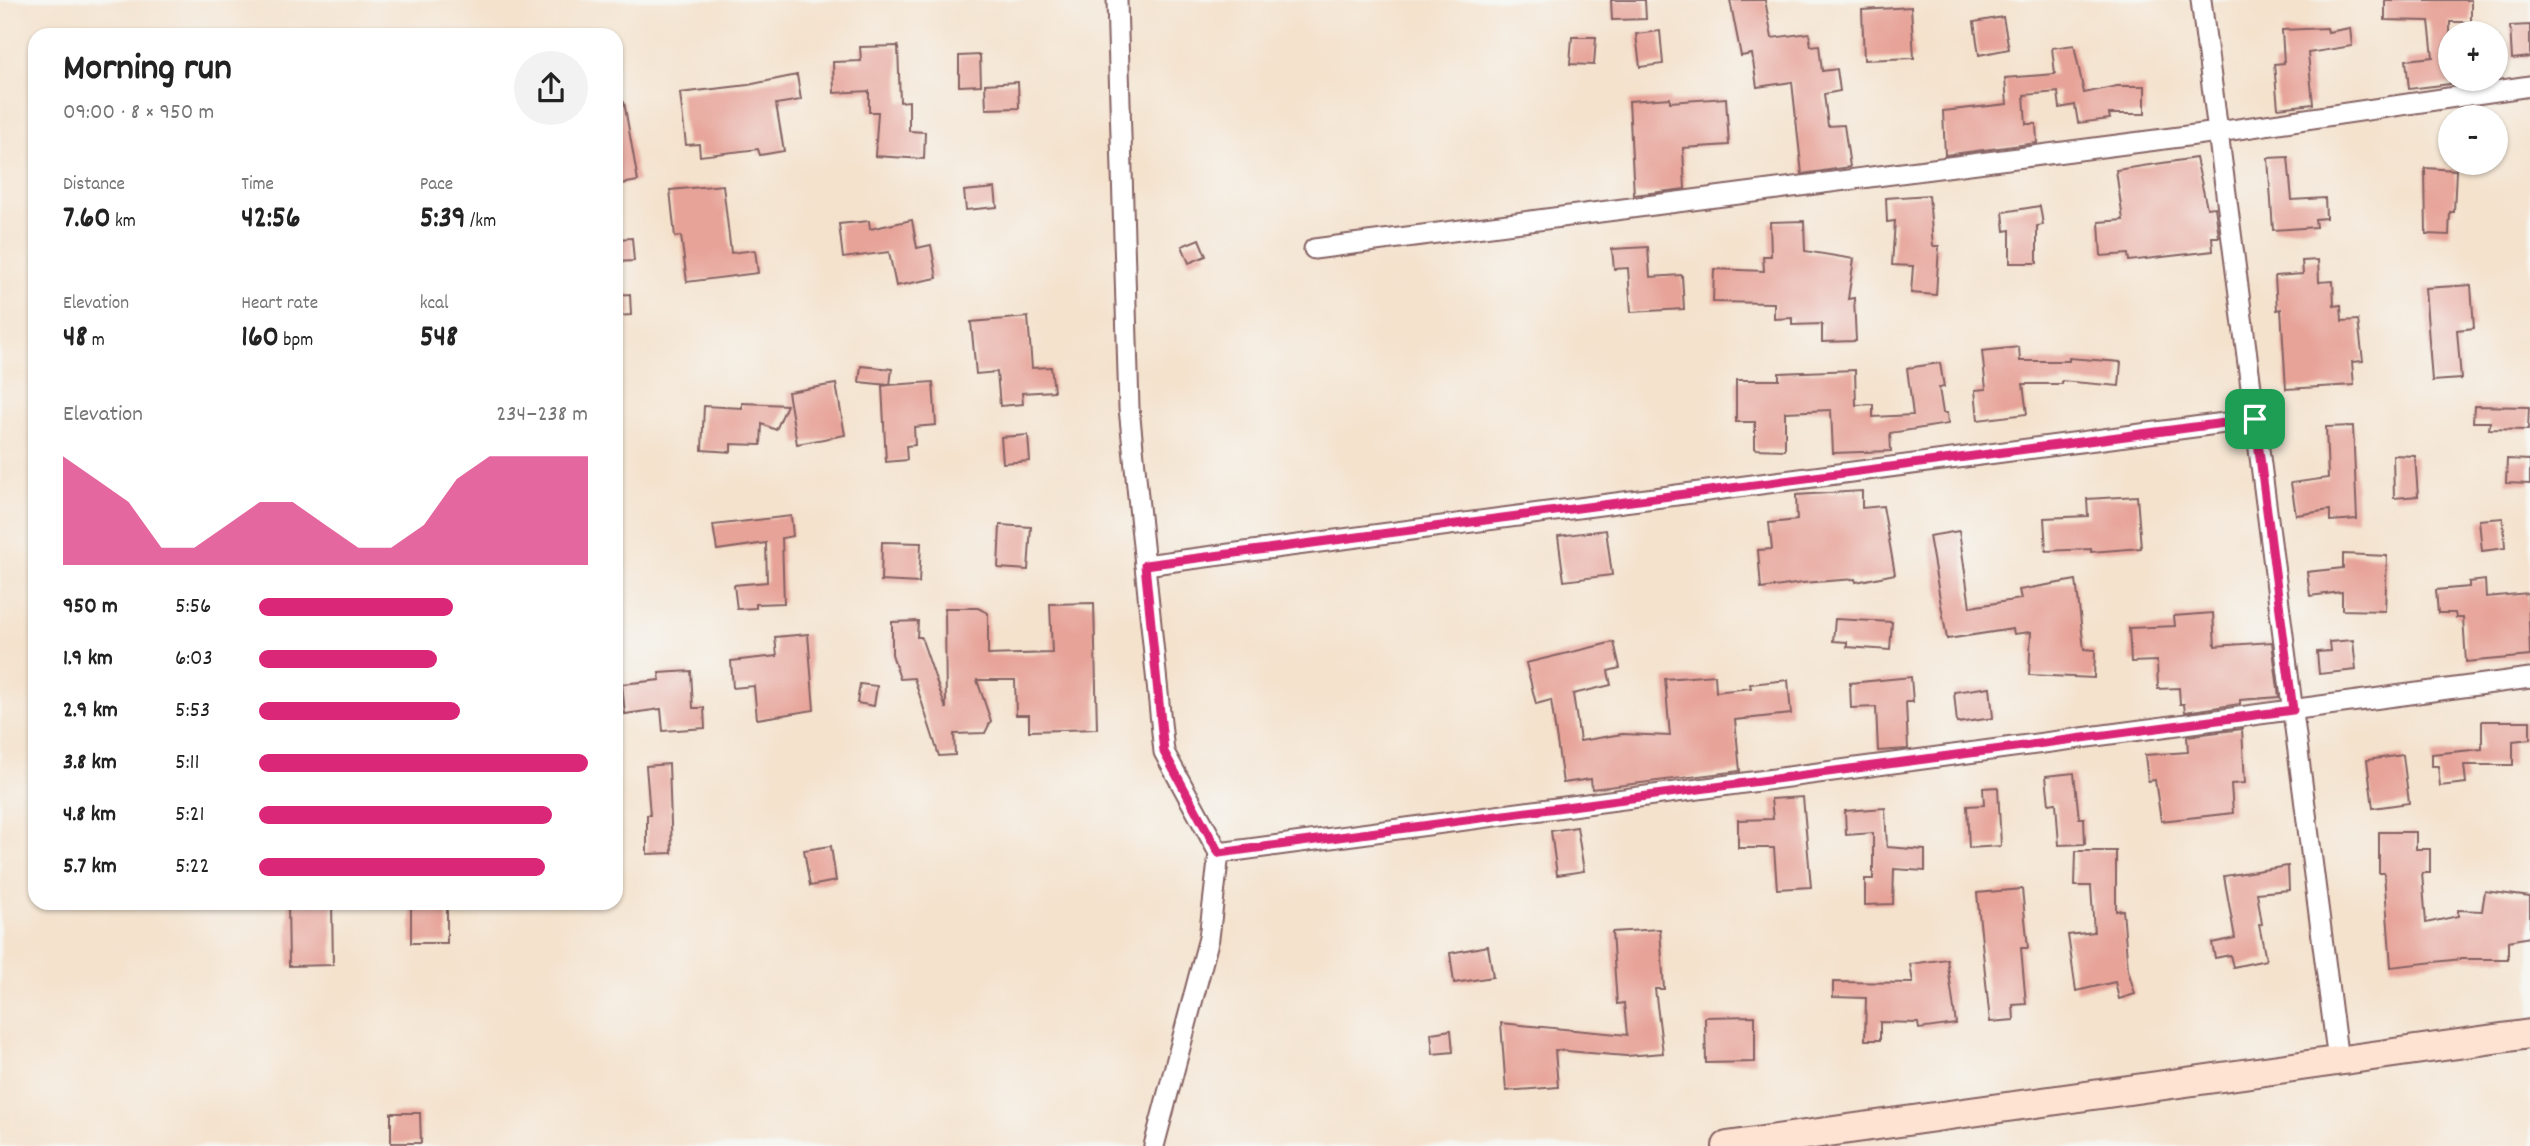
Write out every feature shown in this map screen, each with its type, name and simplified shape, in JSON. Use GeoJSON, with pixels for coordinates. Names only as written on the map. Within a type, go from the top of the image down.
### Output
{"type":"FeatureCollection","features":[{"type":"Feature","properties":{"kind":"street"},"geometry":{"type":"LineString","coordinates":[[1117,0],[1129,408],[1164,752],[1219,853],[1209,938],[1154,1146]]}},
{"type":"Feature","properties":{"kind":"street"},"geometry":{"type":"LineString","coordinates":[[2201,0],[2338,1061]]}},
{"type":"Feature","properties":{"kind":"street"},"geometry":{"type":"LineString","coordinates":[[1314,249],[2218,132],[2530,86]]}},
{"type":"Feature","properties":{"kind":"street"},"geometry":{"type":"LineString","coordinates":[[1145,565],[2255,419]]}},
{"type":"Feature","properties":{"kind":"street"},"geometry":{"type":"LineString","coordinates":[[1219,853],[2530,678]]}},
{"type":"Feature","properties":{"kind":"street"},"geometry":{"type":"LineString","coordinates":[[1727,1146],[2530,1034]]}},
{"type":"Feature","properties":{"kind":"building"},"geometry":{"type":"Polygon","coordinates":[[[1611,0],[1645,0],[1646,19],[1612,20],[1611,0]]]}},
{"type":"Feature","properties":{"kind":"building"},"geometry":{"type":"Polygon","coordinates":[[[1730,0],[1765,0],[1772,38],[1809,33],[1811,46],[1819,45],[1822,71],[1837,69],[1840,91],[1824,94],[1828,126],[1844,125],[1850,167],[1802,174],[1792,82],[1757,87],[1752,54],[1741,56],[1730,0]]]}},
{"type":"Feature","properties":{"kind":"building"},"geometry":{"type":"Polygon","coordinates":[[[2385,0],[2471,0],[2471,21],[2438,21],[2438,85],[2409,89],[2406,60],[2433,57],[2429,21],[2385,20],[2385,0]]]}},
{"type":"Feature","properties":{"kind":"building"},"geometry":{"type":"Polygon","coordinates":[[[1911,7],[1914,58],[1864,60],[1862,10],[1911,7]]]}},
{"type":"Feature","properties":{"kind":"building"},"geometry":{"type":"Polygon","coordinates":[[[2003,17],[2009,49],[1979,55],[1974,22],[2003,17]]]}},
{"type":"Feature","properties":{"kind":"building"},"geometry":{"type":"Polygon","coordinates":[[[2530,25],[2530,57],[2512,59],[2510,26],[2530,25]]]}},
{"type":"Feature","properties":{"kind":"building"},"geometry":{"type":"Polygon","coordinates":[[[2327,28],[2328,32],[2350,28],[2352,46],[2308,53],[2313,104],[2278,108],[2274,64],[2284,63],[2282,30],[2327,28]]]}},
{"type":"Feature","properties":{"kind":"building"},"geometry":{"type":"Polygon","coordinates":[[[1660,31],[1663,64],[1640,67],[1636,34],[1660,31]]]}},
{"type":"Feature","properties":{"kind":"building"},"geometry":{"type":"Polygon","coordinates":[[[1572,37],[1596,37],[1594,65],[1570,64],[1572,37]]]}},
{"type":"Feature","properties":{"kind":"building"},"geometry":{"type":"Polygon","coordinates":[[[2074,45],[2084,93],[2117,86],[2145,86],[2145,114],[2109,114],[2110,119],[2078,123],[2075,105],[2060,108],[2058,92],[2024,95],[2026,124],[2036,124],[2037,143],[1945,155],[1943,111],[2007,104],[2005,78],[2055,74],[2052,48],[2074,45]]]}},
{"type":"Feature","properties":{"kind":"building"},"geometry":{"type":"Polygon","coordinates":[[[898,46],[900,102],[909,101],[909,131],[925,132],[924,159],[875,156],[878,112],[869,112],[869,91],[834,93],[833,62],[861,61],[860,47],[898,46]]]}},
{"type":"Feature","properties":{"kind":"building"},"geometry":{"type":"Polygon","coordinates":[[[980,55],[981,85],[959,86],[959,56],[980,55]]]}},
{"type":"Feature","properties":{"kind":"building"},"geometry":{"type":"Polygon","coordinates":[[[797,75],[801,100],[776,104],[784,151],[760,155],[758,149],[700,156],[699,144],[686,145],[680,93],[748,85],[797,75]]]}},
{"type":"Feature","properties":{"kind":"building"},"geometry":{"type":"Polygon","coordinates":[[[1018,82],[1019,108],[986,109],[985,84],[1018,82]]]}},
{"type":"Feature","properties":{"kind":"building"},"geometry":{"type":"Polygon","coordinates":[[[1670,98],[1670,102],[1726,98],[1729,145],[1683,148],[1685,189],[1634,195],[1629,101],[1670,98]]]}},
{"type":"Feature","properties":{"kind":"building"},"geometry":{"type":"Polygon","coordinates":[[[623,102],[638,181],[623,184],[623,102]]]}},
{"type":"Feature","properties":{"kind":"building"},"geometry":{"type":"Polygon","coordinates":[[[2288,157],[2292,200],[2325,198],[2326,218],[2315,219],[2316,227],[2273,230],[2268,158],[2288,157]]]}},
{"type":"Feature","properties":{"kind":"building"},"geometry":{"type":"Polygon","coordinates":[[[2196,158],[2207,208],[2215,207],[2219,237],[2212,237],[2213,251],[2129,261],[2128,254],[2101,256],[2099,222],[2123,220],[2116,170],[2196,158]]]}},
{"type":"Feature","properties":{"kind":"building"},"geometry":{"type":"Polygon","coordinates":[[[2425,168],[2438,169],[2438,175],[2456,175],[2454,212],[2450,212],[2449,235],[2426,234],[2425,168]]]}},
{"type":"Feature","properties":{"kind":"building"},"geometry":{"type":"Polygon","coordinates":[[[723,185],[731,253],[755,250],[758,273],[687,282],[681,236],[675,237],[670,190],[723,185]]]}},
{"type":"Feature","properties":{"kind":"building"},"geometry":{"type":"Polygon","coordinates":[[[995,188],[997,207],[966,210],[964,191],[995,188]]]}},
{"type":"Feature","properties":{"kind":"building"},"geometry":{"type":"Polygon","coordinates":[[[1929,195],[1933,246],[1939,246],[1936,295],[1911,293],[1913,266],[1892,265],[1895,221],[1887,222],[1886,198],[1929,195]]]}},
{"type":"Feature","properties":{"kind":"building"},"geometry":{"type":"Polygon","coordinates":[[[2040,206],[2043,225],[2037,226],[2037,263],[2010,263],[2010,230],[2005,231],[2003,212],[2040,206]]]}},
{"type":"Feature","properties":{"kind":"building"},"geometry":{"type":"Polygon","coordinates":[[[912,220],[917,248],[931,245],[937,278],[896,286],[889,252],[843,258],[839,224],[869,221],[870,229],[912,220]]]}},
{"type":"Feature","properties":{"kind":"building"},"geometry":{"type":"Polygon","coordinates":[[[1804,221],[1805,251],[1854,259],[1848,299],[1854,298],[1856,341],[1822,342],[1822,324],[1792,325],[1792,318],[1774,319],[1774,303],[1713,302],[1714,269],[1764,271],[1763,256],[1771,256],[1770,222],[1804,221]]]}},
{"type":"Feature","properties":{"kind":"building"},"geometry":{"type":"Polygon","coordinates":[[[632,238],[634,261],[623,262],[623,239],[632,238]]]}},
{"type":"Feature","properties":{"kind":"building"},"geometry":{"type":"Polygon","coordinates":[[[1199,239],[1206,256],[1189,263],[1182,246],[1199,239]]]}},
{"type":"Feature","properties":{"kind":"building"},"geometry":{"type":"Polygon","coordinates":[[[1648,247],[1650,277],[1682,275],[1684,309],[1631,312],[1628,268],[1614,269],[1612,249],[1648,247]]]}},
{"type":"Feature","properties":{"kind":"building"},"geometry":{"type":"Polygon","coordinates":[[[2318,260],[2319,282],[2333,281],[2334,306],[2341,305],[2342,321],[2358,320],[2363,361],[2352,362],[2354,385],[2286,389],[2281,309],[2277,310],[2275,276],[2303,274],[2302,261],[2318,260]]]}},
{"type":"Feature","properties":{"kind":"building"},"geometry":{"type":"Polygon","coordinates":[[[2471,285],[2474,328],[2457,330],[2461,379],[2432,381],[2425,288],[2471,285]]]}},
{"type":"Feature","properties":{"kind":"building"},"geometry":{"type":"Polygon","coordinates":[[[623,294],[630,294],[631,315],[623,316],[623,294]]]}},
{"type":"Feature","properties":{"kind":"building"},"geometry":{"type":"Polygon","coordinates":[[[1028,317],[1032,368],[1051,367],[1054,391],[1022,393],[1023,404],[1000,406],[997,372],[976,374],[971,322],[1028,317]]]}},
{"type":"Feature","properties":{"kind":"building"},"geometry":{"type":"Polygon","coordinates":[[[2019,347],[2020,361],[2069,361],[2069,358],[2121,362],[2119,386],[2062,381],[2062,384],[2023,384],[2027,414],[1978,420],[1975,390],[1986,389],[1982,351],[2019,347]]]}},
{"type":"Feature","properties":{"kind":"building"},"geometry":{"type":"Polygon","coordinates":[[[1940,363],[1944,387],[1939,388],[1943,413],[1947,413],[1948,424],[1890,433],[1891,451],[1833,453],[1831,410],[1785,412],[1785,450],[1755,449],[1755,422],[1736,422],[1736,380],[1779,380],[1779,373],[1855,370],[1856,405],[1873,404],[1873,417],[1913,415],[1907,368],[1940,363]]]}},
{"type":"Feature","properties":{"kind":"building"},"geometry":{"type":"Polygon","coordinates":[[[861,366],[892,369],[890,385],[933,382],[936,425],[914,427],[915,445],[906,446],[907,460],[886,462],[882,386],[889,385],[859,382],[861,366]]]}},
{"type":"Feature","properties":{"kind":"building"},"geometry":{"type":"Polygon","coordinates":[[[836,384],[845,435],[797,444],[788,392],[836,384]]]}},
{"type":"Feature","properties":{"kind":"building"},"geometry":{"type":"Polygon","coordinates":[[[742,403],[787,405],[776,430],[762,424],[761,445],[731,444],[731,452],[702,450],[704,406],[742,408],[742,403]]]}},
{"type":"Feature","properties":{"kind":"building"},"geometry":{"type":"Polygon","coordinates":[[[2474,406],[2529,407],[2528,430],[2489,429],[2490,422],[2473,422],[2474,406]]]}},
{"type":"Feature","properties":{"kind":"building"},"geometry":{"type":"Polygon","coordinates":[[[2353,426],[2357,519],[2330,521],[2330,510],[2296,515],[2291,483],[2328,478],[2326,427],[2353,426]]]}},
{"type":"Feature","properties":{"kind":"building"},"geometry":{"type":"Polygon","coordinates":[[[1028,435],[1030,461],[1003,463],[1001,437],[1028,435]]]}},
{"type":"Feature","properties":{"kind":"building"},"geometry":{"type":"Polygon","coordinates":[[[2393,455],[2415,456],[2418,496],[2394,498],[2393,455]]]}},
{"type":"Feature","properties":{"kind":"building"},"geometry":{"type":"Polygon","coordinates":[[[2507,459],[2530,460],[2530,484],[2506,483],[2507,459]]]}},
{"type":"Feature","properties":{"kind":"building"},"geometry":{"type":"Polygon","coordinates":[[[1862,491],[1862,508],[1883,506],[1895,574],[1856,582],[1855,579],[1761,589],[1758,550],[1772,549],[1769,523],[1797,520],[1796,495],[1862,491]]]}},
{"type":"Feature","properties":{"kind":"building"},"geometry":{"type":"Polygon","coordinates":[[[2137,496],[2141,548],[2091,552],[2091,549],[2046,551],[2044,518],[2088,516],[2087,499],[2137,496]]]}},
{"type":"Feature","properties":{"kind":"building"},"geometry":{"type":"Polygon","coordinates":[[[791,516],[793,536],[782,538],[784,603],[756,604],[756,608],[737,609],[734,585],[767,582],[766,543],[717,550],[713,525],[791,516]]]}},
{"type":"Feature","properties":{"kind":"building"},"geometry":{"type":"Polygon","coordinates":[[[2503,518],[2505,548],[2482,551],[2479,520],[2503,518]]]}},
{"type":"Feature","properties":{"kind":"building"},"geometry":{"type":"Polygon","coordinates":[[[1000,525],[1031,527],[1028,570],[998,568],[1000,525]]]}},
{"type":"Feature","properties":{"kind":"building"},"geometry":{"type":"Polygon","coordinates":[[[1606,530],[1612,575],[1564,581],[1558,536],[1606,530]]]}},
{"type":"Feature","properties":{"kind":"building"},"geometry":{"type":"Polygon","coordinates":[[[1959,531],[1970,607],[2021,599],[2019,590],[2076,580],[2084,649],[2095,650],[2094,678],[2029,675],[2031,632],[2014,634],[2013,629],[1947,639],[1929,536],[1959,531]]]}},
{"type":"Feature","properties":{"kind":"building"},"geometry":{"type":"Polygon","coordinates":[[[882,542],[921,543],[919,583],[881,581],[882,542]]]}},
{"type":"Feature","properties":{"kind":"building"},"geometry":{"type":"Polygon","coordinates":[[[2343,554],[2387,556],[2385,611],[2342,610],[2342,592],[2310,596],[2307,572],[2343,568],[2343,554]]]}},
{"type":"Feature","properties":{"kind":"building"},"geometry":{"type":"Polygon","coordinates":[[[2485,580],[2486,597],[2528,593],[2530,656],[2466,662],[2463,618],[2456,618],[2455,613],[2438,613],[2436,590],[2469,587],[2469,582],[2485,580]]]}},
{"type":"Feature","properties":{"kind":"building"},"geometry":{"type":"Polygon","coordinates":[[[1094,603],[1097,729],[1029,731],[1029,715],[1016,715],[1015,680],[977,680],[991,721],[985,733],[954,734],[955,755],[939,756],[914,678],[900,679],[892,654],[892,622],[918,621],[917,637],[921,637],[946,709],[945,608],[978,608],[988,613],[988,655],[1052,653],[1050,604],[1094,603]]]}},
{"type":"Feature","properties":{"kind":"building"},"geometry":{"type":"Polygon","coordinates":[[[2213,613],[2215,646],[2272,642],[2279,697],[2240,700],[2240,704],[2185,712],[2184,704],[2180,704],[2179,688],[2158,689],[2157,661],[2131,662],[2129,628],[2175,626],[2174,616],[2213,613]]]}},
{"type":"Feature","properties":{"kind":"building"},"geometry":{"type":"Polygon","coordinates":[[[1835,619],[1892,622],[1890,650],[1847,647],[1847,642],[1833,641],[1835,619]]]}},
{"type":"Feature","properties":{"kind":"building"},"geometry":{"type":"Polygon","coordinates":[[[808,634],[814,710],[757,719],[754,686],[733,688],[731,661],[777,656],[775,637],[808,634]]]}},
{"type":"Feature","properties":{"kind":"building"},"geometry":{"type":"Polygon","coordinates":[[[2353,640],[2356,670],[2319,674],[2317,652],[2330,651],[2329,642],[2353,640]]]}},
{"type":"Feature","properties":{"kind":"building"},"geometry":{"type":"Polygon","coordinates":[[[1614,642],[1620,668],[1608,671],[1611,685],[1573,694],[1580,741],[1622,734],[1670,736],[1665,679],[1715,675],[1716,692],[1751,688],[1750,684],[1788,680],[1791,714],[1735,720],[1740,771],[1592,789],[1591,779],[1563,783],[1551,700],[1536,704],[1526,663],[1614,642]]]}},
{"type":"Feature","properties":{"kind":"building"},"geometry":{"type":"Polygon","coordinates":[[[691,671],[693,708],[704,708],[705,728],[663,731],[661,709],[625,714],[623,684],[660,680],[659,673],[691,671]]]}},
{"type":"Feature","properties":{"kind":"building"},"geometry":{"type":"Polygon","coordinates":[[[1911,677],[1913,702],[1906,702],[1908,749],[1878,751],[1876,707],[1851,708],[1850,683],[1911,677]]]}},
{"type":"Feature","properties":{"kind":"building"},"geometry":{"type":"Polygon","coordinates":[[[860,684],[877,686],[874,706],[857,703],[860,684]]]}},
{"type":"Feature","properties":{"kind":"building"},"geometry":{"type":"Polygon","coordinates":[[[1990,687],[1993,718],[1957,723],[1954,692],[1990,687]]]}},
{"type":"Feature","properties":{"kind":"building"},"geometry":{"type":"Polygon","coordinates":[[[2482,721],[2530,721],[2530,739],[2513,741],[2513,765],[2464,765],[2466,783],[2440,786],[2438,766],[2432,766],[2432,754],[2482,749],[2482,721]]]}},
{"type":"Feature","properties":{"kind":"building"},"geometry":{"type":"Polygon","coordinates":[[[2242,729],[2245,783],[2231,784],[2233,813],[2161,821],[2155,780],[2148,781],[2145,755],[2188,752],[2187,736],[2242,729]]]}},
{"type":"Feature","properties":{"kind":"building"},"geometry":{"type":"Polygon","coordinates":[[[2403,755],[2409,803],[2373,808],[2367,760],[2403,755]]]}},
{"type":"Feature","properties":{"kind":"building"},"geometry":{"type":"Polygon","coordinates":[[[669,764],[672,853],[647,854],[647,815],[650,815],[646,766],[669,764]]]}},
{"type":"Feature","properties":{"kind":"building"},"geometry":{"type":"Polygon","coordinates":[[[2074,773],[2079,818],[2084,818],[2085,844],[2059,845],[2056,803],[2049,804],[2046,776],[2074,773]]]}},
{"type":"Feature","properties":{"kind":"building"},"geometry":{"type":"Polygon","coordinates":[[[1998,787],[2001,846],[1969,848],[1967,806],[1984,805],[1983,788],[1998,787]]]}},
{"type":"Feature","properties":{"kind":"building"},"geometry":{"type":"Polygon","coordinates":[[[1803,797],[1811,887],[1777,889],[1774,848],[1738,848],[1738,820],[1773,819],[1771,799],[1803,797]]]}},
{"type":"Feature","properties":{"kind":"building"},"geometry":{"type":"Polygon","coordinates":[[[1885,808],[1887,847],[1925,850],[1925,871],[1894,869],[1893,904],[1865,905],[1865,879],[1873,879],[1873,833],[1846,835],[1845,811],[1885,808]]]}},
{"type":"Feature","properties":{"kind":"building"},"geometry":{"type":"Polygon","coordinates":[[[1577,827],[1584,871],[1557,875],[1551,831],[1577,827]]]}},
{"type":"Feature","properties":{"kind":"building"},"geometry":{"type":"Polygon","coordinates":[[[2379,832],[2416,832],[2416,849],[2430,849],[2430,873],[2422,873],[2426,923],[2458,916],[2458,910],[2482,911],[2485,891],[2530,897],[2530,937],[2508,941],[2508,959],[2461,959],[2391,967],[2384,873],[2379,873],[2379,832]]]}},
{"type":"Feature","properties":{"kind":"building"},"geometry":{"type":"Polygon","coordinates":[[[831,846],[836,881],[810,886],[804,850],[831,846]]]}},
{"type":"Feature","properties":{"kind":"building"},"geometry":{"type":"Polygon","coordinates":[[[2076,851],[2116,851],[2116,911],[2123,910],[2128,970],[2135,994],[2119,999],[2115,982],[2076,991],[2068,935],[2094,932],[2091,886],[2075,886],[2076,851]]]}},
{"type":"Feature","properties":{"kind":"building"},"geometry":{"type":"Polygon","coordinates":[[[2288,866],[2289,890],[2257,893],[2262,924],[2259,925],[2266,960],[2233,967],[2230,955],[2215,958],[2212,943],[2235,938],[2224,876],[2288,866]]]}},
{"type":"Feature","properties":{"kind":"building"},"geometry":{"type":"Polygon","coordinates":[[[2022,889],[2028,948],[2021,948],[2026,1004],[2013,1005],[2014,1020],[1990,1022],[1977,893],[2022,889]]]}},
{"type":"Feature","properties":{"kind":"building"},"geometry":{"type":"Polygon","coordinates":[[[288,910],[332,910],[333,965],[289,966],[288,910]]]}},
{"type":"Feature","properties":{"kind":"building"},"geometry":{"type":"Polygon","coordinates":[[[411,910],[447,910],[447,943],[411,943],[411,910]]]}},
{"type":"Feature","properties":{"kind":"building"},"geometry":{"type":"Polygon","coordinates":[[[1660,929],[1664,989],[1655,989],[1663,1053],[1626,1056],[1555,1050],[1558,1087],[1506,1091],[1501,1023],[1627,1035],[1624,1003],[1617,1004],[1612,932],[1660,929]]]}},
{"type":"Feature","properties":{"kind":"building"},"geometry":{"type":"Polygon","coordinates":[[[1488,946],[1493,977],[1454,983],[1450,953],[1488,946]]]}},
{"type":"Feature","properties":{"kind":"building"},"geometry":{"type":"Polygon","coordinates":[[[1947,959],[1956,1024],[1919,1029],[1918,1023],[1880,1022],[1880,1040],[1865,1040],[1866,998],[1833,997],[1833,982],[1913,983],[1910,964],[1947,959]]]}},
{"type":"Feature","properties":{"kind":"building"},"geometry":{"type":"Polygon","coordinates":[[[1755,1016],[1755,1062],[1706,1063],[1705,1017],[1755,1016]]]}},
{"type":"Feature","properties":{"kind":"building"},"geometry":{"type":"Polygon","coordinates":[[[1451,1030],[1453,1052],[1433,1054],[1431,1033],[1451,1030]]]}},
{"type":"Feature","properties":{"kind":"building"},"geometry":{"type":"Polygon","coordinates":[[[391,1113],[420,1113],[421,1143],[391,1143],[391,1113]]]}},
{"type":"Feature","properties":{"kind":"route"},"geometry":{"type":"LineString","coordinates":[[2255,419],[2293,710],[1219,853],[1164,752],[1145,565],[2255,419]]}}]}
